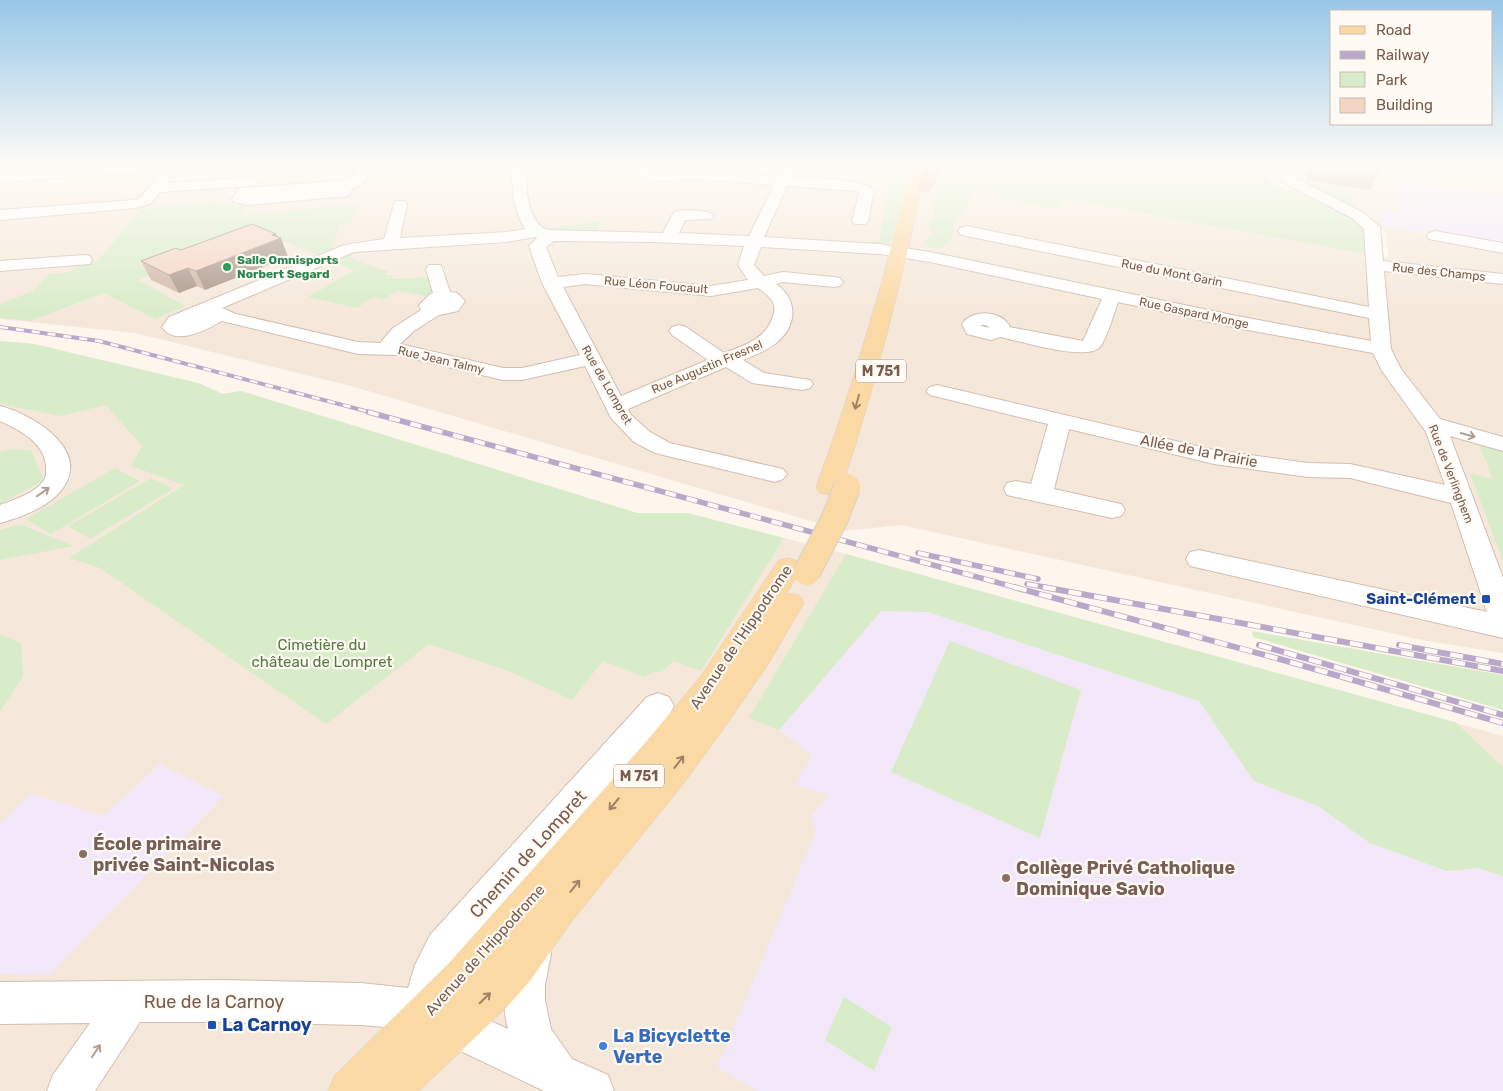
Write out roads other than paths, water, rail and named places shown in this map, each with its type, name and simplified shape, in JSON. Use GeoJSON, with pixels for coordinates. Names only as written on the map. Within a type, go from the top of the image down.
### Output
{"type":"FeatureCollection","features":[{"type":"Feature","properties":{"kind":"main road","name":"Avenue de l'Hippodrome"},"geometry":{"type":"LineString","coordinates":[[904,252],[911,216]]}},
{"type":"Feature","properties":{"kind":"main road","name":"Avenue de l'Hippodrome"},"geometry":{"type":"LineString","coordinates":[[385,1091],[442,1020],[464,978],[695,707],[835,518],[838,487],[851,424],[916,216]]}},
{"type":"Feature","properties":{"kind":"main road","name":"Avenue de l'Hippodrome"},"geometry":{"type":"LineString","coordinates":[[351,1091],[442,1020],[490,994],[515,966],[573,889],[668,776],[756,657],[798,570]]}},
{"type":"Feature","properties":{"kind":"street"},"geometry":{"type":"LineString","coordinates":[[391,244],[397,216]]}},
{"type":"Feature","properties":{"kind":"street"},"geometry":{"type":"LineString","coordinates":[[527,216],[528,220],[543,234]]}},
{"type":"Feature","properties":{"kind":"street"},"geometry":{"type":"LineString","coordinates":[[670,237],[675,216]]}},
{"type":"Feature","properties":{"kind":"street"},"geometry":{"type":"LineString","coordinates":[[754,242],[767,216]]}},
{"type":"Feature","properties":{"kind":"street"},"geometry":{"type":"LineString","coordinates":[[860,221],[861,216]]}},
{"type":"Feature","properties":{"kind":"street","name":"Rue de Verlinghem"},"geometry":{"type":"LineString","coordinates":[[1358,216],[1368,223],[1373,231],[1381,349],[1394,374],[1433,424],[1462,497],[1503,618]]}},
{"type":"Feature","properties":{"kind":"street","name":"Rue du Mont Garin"},"geometry":{"type":"LineString","coordinates":[[966,231],[1378,314]]}},
{"type":"Feature","properties":{"kind":"street","name":"Rue Gaspard Monge"},"geometry":{"type":"LineString","coordinates":[[212,312],[345,249],[361,246],[543,234],[670,237],[868,248],[904,252],[1008,274]]}},
{"type":"Feature","properties":{"kind":"street","name":"Rue de Lompret"},"geometry":{"type":"LineString","coordinates":[[543,234],[537,246],[551,283],[616,406],[630,428],[656,445],[775,474]]}},
{"type":"Feature","properties":{"kind":"street"},"geometry":{"type":"LineString","coordinates":[[1435,236],[1503,248]]}},
{"type":"Feature","properties":{"kind":"street","name":"Rue Augustin Fresnel"},"geometry":{"type":"LineString","coordinates":[[616,406],[726,360],[772,338],[783,318],[784,304],[780,296],[748,272],[746,266],[754,242]]}},
{"type":"Feature","properties":{"kind":"street","name":"Rue Gaspard Monge"},"geometry":{"type":"LineString","coordinates":[[786,244],[849,251],[904,252],[1112,296],[1381,349]]}},
{"type":"Feature","properties":{"kind":"street"},"geometry":{"type":"LineString","coordinates":[[0,266],[84,260]]}},
{"type":"Feature","properties":{"kind":"street","name":"Rue des Champs"},"geometry":{"type":"LineString","coordinates":[[1374,265],[1503,279]]}},
{"type":"Feature","properties":{"kind":"street"},"geometry":{"type":"LineString","coordinates":[[387,348],[393,338],[439,303],[435,269]]}},
{"type":"Feature","properties":{"kind":"street","name":"Rue Léon Foucault"},"geometry":{"type":"LineString","coordinates":[[551,283],[585,279],[712,291],[734,288],[783,276],[834,282]]}},
{"type":"Feature","properties":{"kind":"street"},"geometry":{"type":"LineString","coordinates":[[1000,331],[1075,347],[1086,347],[1092,344],[1112,296]]}},
{"type":"Feature","properties":{"kind":"street","name":"Rue Jean Talmy"},"geometry":{"type":"LineString","coordinates":[[212,312],[358,348],[387,348],[509,374],[530,373],[591,359]]}},
{"type":"Feature","properties":{"kind":"street"},"geometry":{"type":"LineString","coordinates":[[679,331],[759,379],[803,384]]}},
{"type":"Feature","properties":{"kind":"street","name":"Allée de la Prairie"},"geometry":{"type":"LineString","coordinates":[[937,391],[1214,457],[1308,470],[1350,471],[1462,497]]}},
{"type":"Feature","properties":{"kind":"street"},"geometry":{"type":"LineString","coordinates":[[0,414],[21,423],[44,438],[53,447],[58,456],[58,467],[54,483],[49,488],[0,515]]}},
{"type":"Feature","properties":{"kind":"street"},"geometry":{"type":"LineString","coordinates":[[1040,494],[1060,421]]}},
{"type":"Feature","properties":{"kind":"street"},"geometry":{"type":"LineString","coordinates":[[1433,424],[1503,444]]}},
{"type":"Feature","properties":{"kind":"street"},"geometry":{"type":"LineString","coordinates":[[1016,489],[1112,510]]}},
{"type":"Feature","properties":{"kind":"street"},"geometry":{"type":"LineString","coordinates":[[1199,559],[1503,627]]}},
{"type":"Feature","properties":{"kind":"street","name":"Chemin de Lompret"},"geometry":{"type":"LineString","coordinates":[[442,1020],[428,985],[432,971],[444,949],[658,706]]}},
{"type":"Feature","properties":{"kind":"street"},"geometry":{"type":"LineString","coordinates":[[545,925],[527,967],[524,982],[524,1011],[529,1030],[539,1051],[576,1083]]}},
{"type":"Feature","properties":{"kind":"street"},"geometry":{"type":"LineString","coordinates":[[69,1091],[129,1002]]}},
{"type":"Feature","properties":{"kind":"street","name":"Rue de la Carnoy"},"geometry":{"type":"LineString","coordinates":[[0,1003],[361,1004],[412,1009],[442,1020],[576,1083]]}},
{"type":"Feature","properties":{"kind":"railway"},"geometry":{"type":"LineString","coordinates":[[0,327],[99,341],[373,413]]}},
{"type":"Feature","properties":{"kind":"railway"},"geometry":{"type":"LineString","coordinates":[[368,412],[1018,588]]}},
{"type":"Feature","properties":{"kind":"railway"},"geometry":{"type":"LineString","coordinates":[[918,553],[1038,579]]}},
{"type":"Feature","properties":{"kind":"railway"},"geometry":{"type":"LineString","coordinates":[[1027,584],[1050,588]]}},
{"type":"Feature","properties":{"kind":"railway"},"geometry":{"type":"LineString","coordinates":[[1014,587],[1283,660],[1503,723]]}},
{"type":"Feature","properties":{"kind":"railway"},"geometry":{"type":"LineString","coordinates":[[1043,587],[1503,671]]}},
{"type":"Feature","properties":{"kind":"railway"},"geometry":{"type":"LineString","coordinates":[[1259,645],[1503,715]]}},
{"type":"Feature","properties":{"kind":"railway"},"geometry":{"type":"LineString","coordinates":[[1399,645],[1503,664]]}},
{"type":"Feature","properties":{"kind":"place","name":"Salle Omnisports Norbert Segard"},"geometry":{"type":"Point","coordinates":[227,267]}},
{"type":"Feature","properties":{"kind":"place","name":"Saint-Clément"},"geometry":{"type":"Point","coordinates":[1486,599]}},
{"type":"Feature","properties":{"kind":"place","name":"École primaire privée Saint-Nicolas"},"geometry":{"type":"Point","coordinates":[83,854]}},
{"type":"Feature","properties":{"kind":"place","name":"Collège Privé Catholique Dominique Savio"},"geometry":{"type":"Point","coordinates":[1006,878]}},
{"type":"Feature","properties":{"kind":"place","name":"La Carnoy"},"geometry":{"type":"Point","coordinates":[212,1025]}},
{"type":"Feature","properties":{"kind":"place","name":"La Bicyclette Verte"},"geometry":{"type":"Point","coordinates":[603,1046]}},
{"type":"Feature","properties":{"kind":"park label","name":"Cimetière du château de Lompret"},"geometry":{"type":"Point","coordinates":[322,654]}}]}
